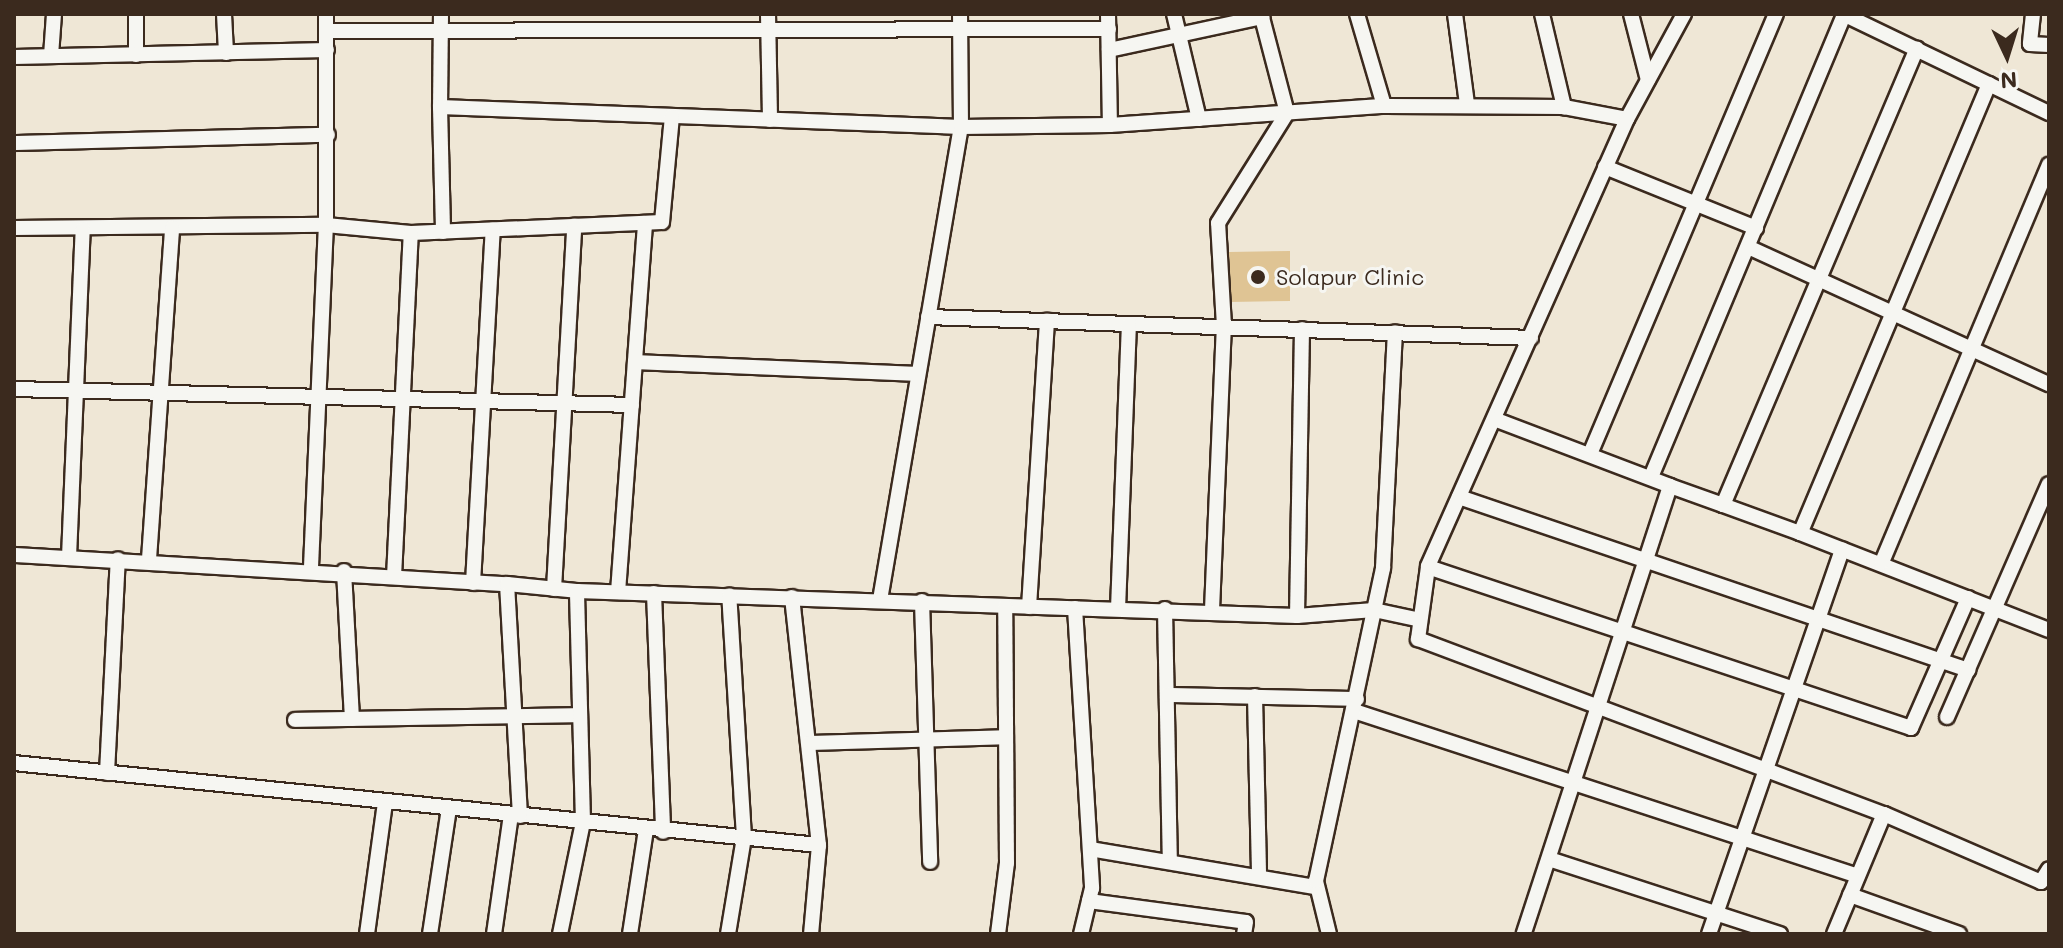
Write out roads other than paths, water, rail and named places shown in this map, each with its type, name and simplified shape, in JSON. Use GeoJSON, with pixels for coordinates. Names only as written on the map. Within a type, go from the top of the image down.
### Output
{"type":"FeatureCollection","features":[{"type":"Feature","properties":{"kind":"street"},"geometry":{"type":"LineString","coordinates":[[51,56],[54,14]]}},
{"type":"Feature","properties":{"kind":"street"},"geometry":{"type":"LineString","coordinates":[[136,14],[136,55]]}},
{"type":"Feature","properties":{"kind":"street"},"geometry":{"type":"LineString","coordinates":[[224,14],[226,53]]}},
{"type":"Feature","properties":{"kind":"street"},"geometry":{"type":"LineString","coordinates":[[311,567],[326,225],[326,14]]}},
{"type":"Feature","properties":{"kind":"street"},"geometry":{"type":"LineString","coordinates":[[441,14],[443,232]]}},
{"type":"Feature","properties":{"kind":"street"},"geometry":{"type":"LineString","coordinates":[[1174,14],[1199,119]]}},
{"type":"Feature","properties":{"kind":"street"},"geometry":{"type":"LineString","coordinates":[[1357,14],[1384,106]]}},
{"type":"Feature","properties":{"kind":"street"},"geometry":{"type":"LineString","coordinates":[[1455,14],[1467,104]]}},
{"type":"Feature","properties":{"kind":"street"},"geometry":{"type":"LineString","coordinates":[[1542,14],[1564,107]]}},
{"type":"Feature","properties":{"kind":"street"},"geometry":{"type":"LineString","coordinates":[[1631,14],[1648,80]]}},
{"type":"Feature","properties":{"kind":"street"},"geometry":{"type":"LineString","coordinates":[[1684,14],[1627,119],[1428,567],[1416,619],[1418,639],[1597,709],[1884,814],[2041,882],[2049,869]]}},
{"type":"Feature","properties":{"kind":"street"},"geometry":{"type":"LineString","coordinates":[[1590,454],[1693,203],[1776,14]]}},
{"type":"Feature","properties":{"kind":"street"},"geometry":{"type":"LineString","coordinates":[[1651,477],[1844,14],[2049,113]]}},
{"type":"Feature","properties":{"kind":"street"},"geometry":{"type":"LineString","coordinates":[[2033,14],[2030,44],[2049,45]]}},
{"type":"Feature","properties":{"kind":"street"},"geometry":{"type":"LineString","coordinates":[[1109,50],[1262,15],[1287,113],[1218,223],[1224,326],[1212,610]]}},
{"type":"Feature","properties":{"kind":"street"},"geometry":{"type":"LineString","coordinates":[[326,31],[768,20],[1108,22],[1110,125]]}},
{"type":"Feature","properties":{"kind":"street"},"geometry":{"type":"LineString","coordinates":[[768,20],[770,120]]}},
{"type":"Feature","properties":{"kind":"street"},"geometry":{"type":"LineString","coordinates":[[880,600],[961,127],[960,21]]}},
{"type":"Feature","properties":{"kind":"street"},"geometry":{"type":"LineString","coordinates":[[1723,505],[1823,277],[1917,49]]}},
{"type":"Feature","properties":{"kind":"street"},"geometry":{"type":"LineString","coordinates":[[14,57],[327,50]]}},
{"type":"Feature","properties":{"kind":"street"},"geometry":{"type":"LineString","coordinates":[[1800,533],[1989,84]]}},
{"type":"Feature","properties":{"kind":"street"},"geometry":{"type":"LineString","coordinates":[[440,107],[961,127],[1110,125],[1384,106],[1467,104],[1564,107],[1627,119]]}},
{"type":"Feature","properties":{"kind":"street"},"geometry":{"type":"LineString","coordinates":[[14,228],[326,225],[411,233],[662,222],[672,116]]}},
{"type":"Feature","properties":{"kind":"street"},"geometry":{"type":"LineString","coordinates":[[14,143],[328,135]]}},
{"type":"Feature","properties":{"kind":"street"},"geometry":{"type":"LineString","coordinates":[[1882,562],[2049,165]]}},
{"type":"Feature","properties":{"kind":"street"},"geometry":{"type":"LineString","coordinates":[[1605,167],[1756,228]]}},
{"type":"Feature","properties":{"kind":"street"},"geometry":{"type":"LineString","coordinates":[[618,592],[645,223]]}},
{"type":"Feature","properties":{"kind":"street"},"geometry":{"type":"LineString","coordinates":[[554,589],[560,404],[574,226]]}},
{"type":"Feature","properties":{"kind":"street"},"geometry":{"type":"LineString","coordinates":[[149,559],[172,228]]}},
{"type":"Feature","properties":{"kind":"street"},"geometry":{"type":"LineString","coordinates":[[69,557],[83,229]]}},
{"type":"Feature","properties":{"kind":"street"},"geometry":{"type":"LineString","coordinates":[[473,583],[493,230]]}},
{"type":"Feature","properties":{"kind":"street"},"geometry":{"type":"LineString","coordinates":[[394,577],[411,233]]}},
{"type":"Feature","properties":{"kind":"street"},"geometry":{"type":"LineString","coordinates":[[1748,247],[1823,277],[1973,345],[2049,384]]}},
{"type":"Feature","properties":{"kind":"street"},"geometry":{"type":"LineString","coordinates":[[928,317],[1531,338]]}},
{"type":"Feature","properties":{"kind":"street"},"geometry":{"type":"LineString","coordinates":[[1029,607],[1047,321]]}},
{"type":"Feature","properties":{"kind":"street"},"geometry":{"type":"LineString","coordinates":[[1118,609],[1129,324]]}},
{"type":"Feature","properties":{"kind":"street"},"geometry":{"type":"LineString","coordinates":[[1297,616],[1302,329]]}},
{"type":"Feature","properties":{"kind":"street"},"geometry":{"type":"LineString","coordinates":[[1329,934],[1315,887],[1356,705],[1386,538],[1395,332]]}},
{"type":"Feature","properties":{"kind":"street"},"geometry":{"type":"LineString","coordinates":[[635,362],[918,374]]}},
{"type":"Feature","properties":{"kind":"street"},"geometry":{"type":"LineString","coordinates":[[14,389],[632,405]]}},
{"type":"Feature","properties":{"kind":"street"},"geometry":{"type":"LineString","coordinates":[[1494,419],[1882,562],[2049,630]]}},
{"type":"Feature","properties":{"kind":"street"},"geometry":{"type":"LineString","coordinates":[[1947,717],[2049,484]]}},
{"type":"Feature","properties":{"kind":"street"},"geometry":{"type":"LineString","coordinates":[[1526,934],[1670,486]]}},
{"type":"Feature","properties":{"kind":"street"},"geometry":{"type":"LineString","coordinates":[[1459,497],[1968,670]]}},
{"type":"Feature","properties":{"kind":"street"},"geometry":{"type":"LineString","coordinates":[[1709,934],[1842,549]]}},
{"type":"Feature","properties":{"kind":"street"},"geometry":{"type":"LineString","coordinates":[[14,555],[311,567],[394,577],[577,591],[922,601],[1005,607],[1212,610],[1297,616],[1374,610],[1416,619]]}},
{"type":"Feature","properties":{"kind":"street"},"geometry":{"type":"LineString","coordinates":[[107,773],[118,559]]}},
{"type":"Feature","properties":{"kind":"street"},"geometry":{"type":"LineString","coordinates":[[1428,567],[1911,728],[1968,598]]}},
{"type":"Feature","properties":{"kind":"street"},"geometry":{"type":"LineString","coordinates":[[344,571],[352,719]]}},
{"type":"Feature","properties":{"kind":"street"},"geometry":{"type":"LineString","coordinates":[[494,934],[516,815],[507,584]]}},
{"type":"Feature","properties":{"kind":"street"},"geometry":{"type":"LineString","coordinates":[[560,934],[583,822],[577,591]]}},
{"type":"Feature","properties":{"kind":"street"},"geometry":{"type":"LineString","coordinates":[[654,593],[663,832]]}},
{"type":"Feature","properties":{"kind":"street"},"geometry":{"type":"LineString","coordinates":[[728,934],[744,837],[729,595]]}},
{"type":"Feature","properties":{"kind":"street"},"geometry":{"type":"LineString","coordinates":[[792,597],[819,845],[811,934]]}},
{"type":"Feature","properties":{"kind":"street"},"geometry":{"type":"LineString","coordinates":[[922,601],[930,862]]}},
{"type":"Feature","properties":{"kind":"street"},"geometry":{"type":"LineString","coordinates":[[998,934],[1007,863],[1005,607]]}},
{"type":"Feature","properties":{"kind":"street"},"geometry":{"type":"LineString","coordinates":[[1075,608],[1090,849],[1089,901],[1081,934]]}},
{"type":"Feature","properties":{"kind":"street"},"geometry":{"type":"LineString","coordinates":[[1165,609],[1170,862]]}},
{"type":"Feature","properties":{"kind":"street"},"geometry":{"type":"LineString","coordinates":[[1167,695],[1255,696],[1356,705],[1858,876]]}},
{"type":"Feature","properties":{"kind":"street"},"geometry":{"type":"LineString","coordinates":[[1255,696],[1259,877]]}},
{"type":"Feature","properties":{"kind":"street"},"geometry":{"type":"LineString","coordinates":[[295,720],[514,719],[580,715]]}},
{"type":"Feature","properties":{"kind":"street"},"geometry":{"type":"LineString","coordinates":[[809,743],[1006,737]]}},
{"type":"Feature","properties":{"kind":"street"},"geometry":{"type":"LineString","coordinates":[[14,763],[663,832],[819,845]]}},
{"type":"Feature","properties":{"kind":"street"},"geometry":{"type":"LineString","coordinates":[[367,934],[385,803]]}},
{"type":"Feature","properties":{"kind":"street"},"geometry":{"type":"LineString","coordinates":[[430,934],[449,809]]}},
{"type":"Feature","properties":{"kind":"street"},"geometry":{"type":"LineString","coordinates":[[1834,934],[1884,814]]}},
{"type":"Feature","properties":{"kind":"street"},"geometry":{"type":"LineString","coordinates":[[630,934],[646,830]]}},
{"type":"Feature","properties":{"kind":"street"},"geometry":{"type":"LineString","coordinates":[[1090,849],[1315,887]]}},
{"type":"Feature","properties":{"kind":"street"},"geometry":{"type":"LineString","coordinates":[[1549,859],[1780,934]]}},
{"type":"Feature","properties":{"kind":"street"},"geometry":{"type":"LineString","coordinates":[[1850,895],[1959,934]]}},
{"type":"Feature","properties":{"kind":"street"},"geometry":{"type":"LineString","coordinates":[[1089,901],[1246,922],[1244,934]]}},
{"type":"Feature","properties":{"kind":"place","name":"Solapur Clinic"},"geometry":{"type":"Point","coordinates":[1258,277]}}]}
